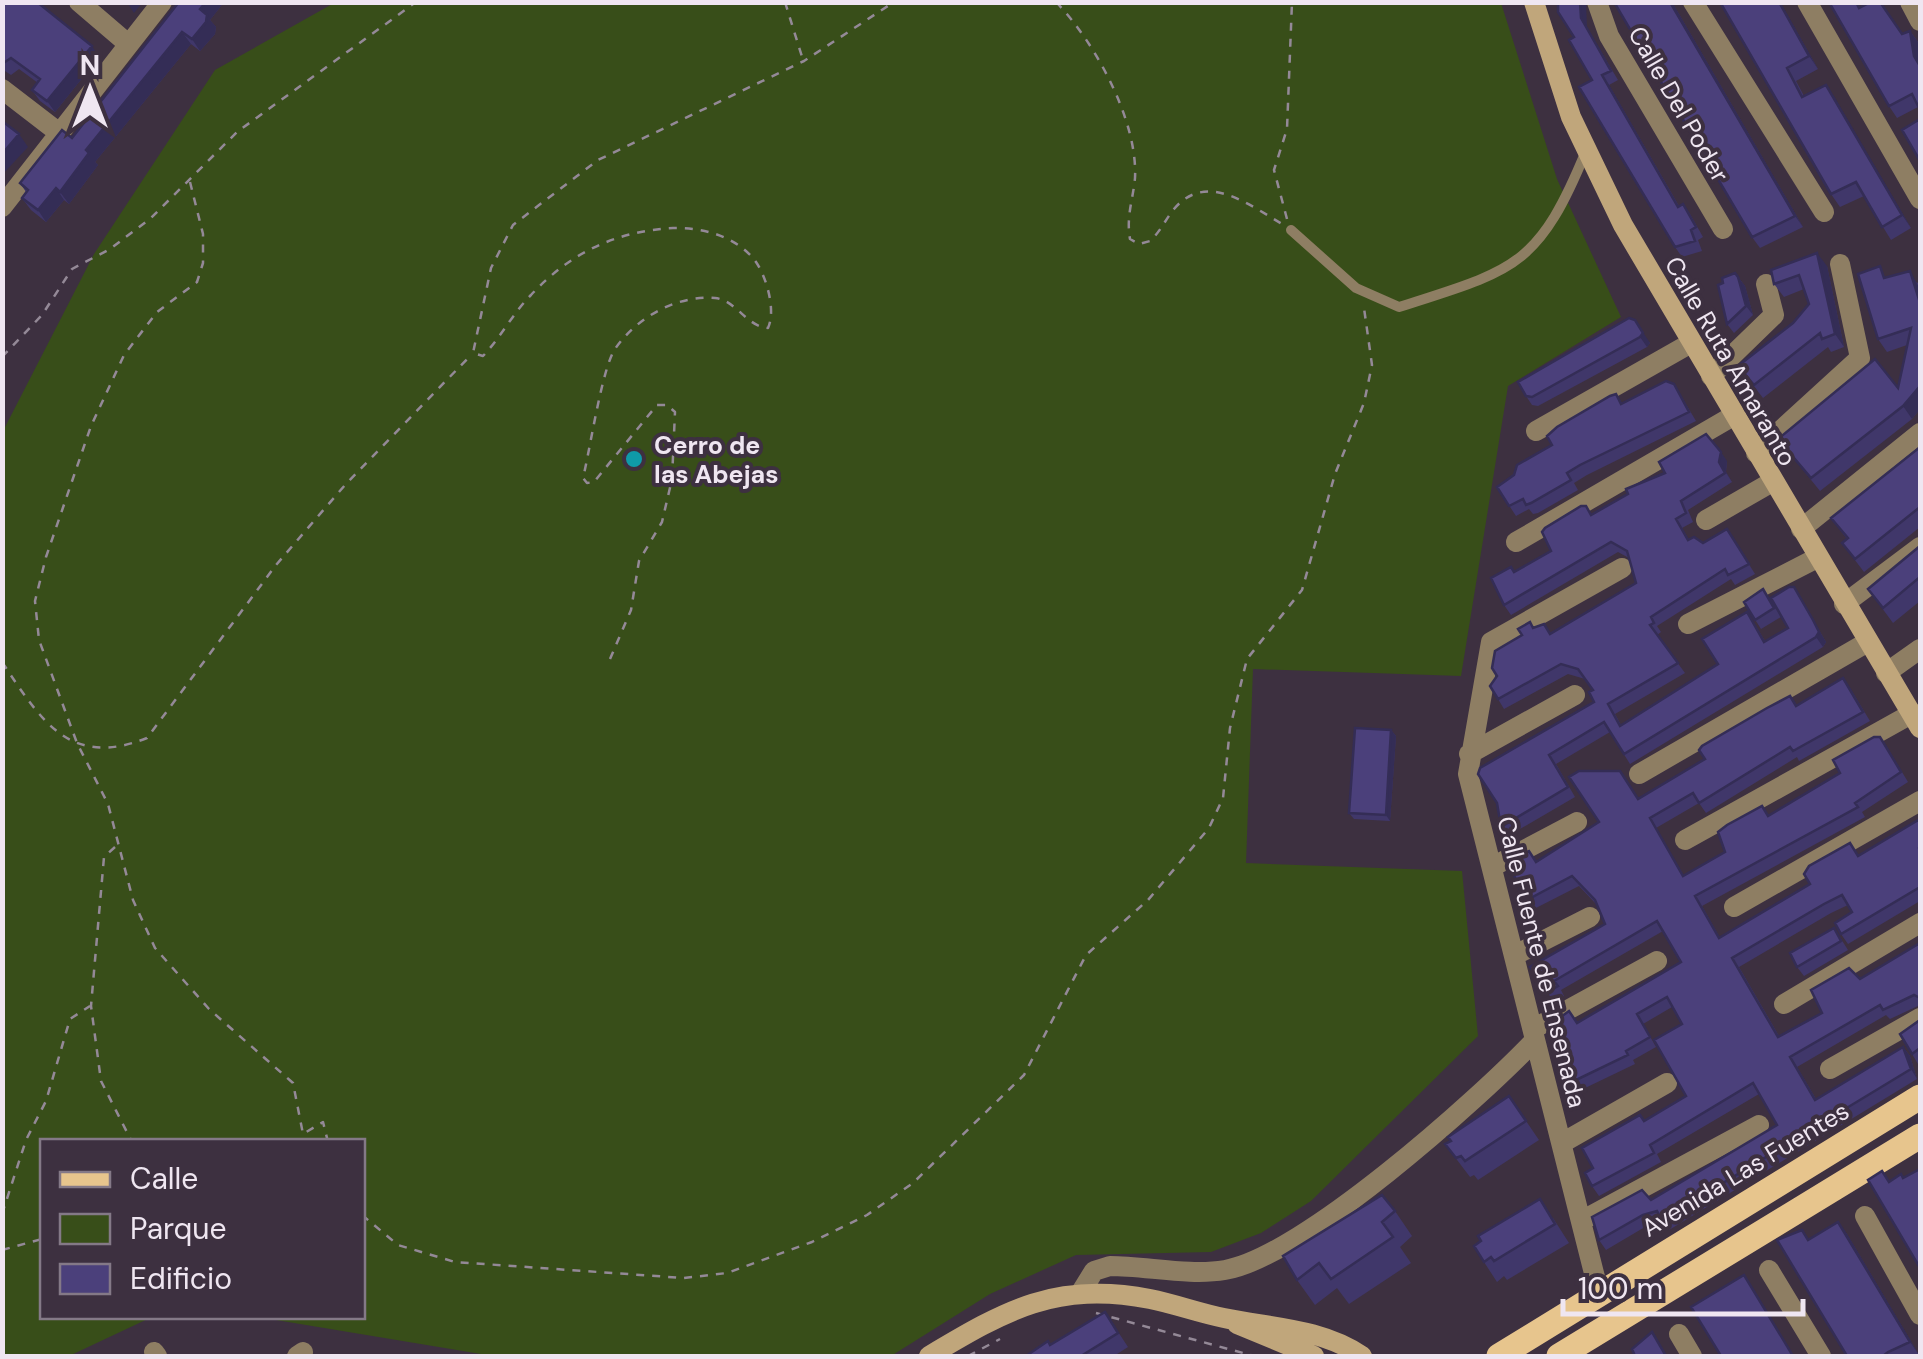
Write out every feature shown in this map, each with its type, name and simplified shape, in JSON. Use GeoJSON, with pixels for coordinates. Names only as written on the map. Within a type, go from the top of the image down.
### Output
{"type":"FeatureCollection","features":[{"type":"Feature","properties":{"kind":"main road","name":"Calle Ruta Amaranto"},"geometry":{"type":"LineString","coordinates":[[1534,2],[1571,117],[1624,225],[1866,643],[1917,721]]}},
{"type":"Feature","properties":{"kind":"main road","name":"Avenida Las Fuentes"},"geometry":{"type":"LineString","coordinates":[[1499,1356],[1920,1096]]}},
{"type":"Feature","properties":{"kind":"main road"},"geometry":{"type":"LineString","coordinates":[[1559,1356],[1920,1136]]}},
{"type":"Feature","properties":{"kind":"main road"},"geometry":{"type":"LineString","coordinates":[[928,1356],[1004,1311],[1084,1302],[1152,1300],[1227,1319],[1314,1356]]}},
{"type":"Feature","properties":{"kind":"main road"},"geometry":{"type":"LineString","coordinates":[[1227,1319],[1272,1323],[1330,1349],[1362,1356]]}},
{"type":"Feature","properties":{"kind":"street"},"geometry":{"type":"LineString","coordinates":[[79,2],[128,43]]}},
{"type":"Feature","properties":{"kind":"street"},"geometry":{"type":"LineString","coordinates":[[2,207],[162,2]]}},
{"type":"Feature","properties":{"kind":"street","name":"Calle Del Poder"},"geometry":{"type":"LineString","coordinates":[[1597,2],[1608,36],[1722,229]]}},
{"type":"Feature","properties":{"kind":"street"},"geometry":{"type":"LineString","coordinates":[[1693,2],[1824,212]]}},
{"type":"Feature","properties":{"kind":"street"},"geometry":{"type":"LineString","coordinates":[[1807,2],[1920,199]]}},
{"type":"Feature","properties":{"kind":"street"},"geometry":{"type":"LineString","coordinates":[[1910,2],[1920,20]]}},
{"type":"Feature","properties":{"kind":"street"},"geometry":{"type":"LineString","coordinates":[[2,89],[58,132]]}},
{"type":"Feature","properties":{"kind":"street"},"geometry":{"type":"LineString","coordinates":[[1756,453],[1860,358],[1840,264]]}},
{"type":"Feature","properties":{"kind":"street"},"geometry":{"type":"LineString","coordinates":[[1711,376],[1774,315],[1766,284]]}},
{"type":"Feature","properties":{"kind":"street"},"geometry":{"type":"LineString","coordinates":[[1536,431],[1691,343]]}},
{"type":"Feature","properties":{"kind":"street"},"geometry":{"type":"LineString","coordinates":[[1516,542],[1734,416]]}},
{"type":"Feature","properties":{"kind":"street"},"geometry":{"type":"LineString","coordinates":[[1801,528],[1920,433]]}},
{"type":"Feature","properties":{"kind":"street"},"geometry":{"type":"LineString","coordinates":[[1706,520],[1772,482]]}},
{"type":"Feature","properties":{"kind":"street"},"geometry":{"type":"LineString","coordinates":[[1844,604],[1920,547]]}},
{"type":"Feature","properties":{"kind":"street"},"geometry":{"type":"LineString","coordinates":[[1688,624],[1817,558]]}},
{"type":"Feature","properties":{"kind":"street","name":"Calle Fuente de Ensenada"},"geometry":{"type":"LineString","coordinates":[[1599,1293],[1468,774],[1491,642],[1622,568]]}},
{"type":"Feature","properties":{"kind":"street"},"geometry":{"type":"LineString","coordinates":[[1639,774],[1866,643]]}},
{"type":"Feature","properties":{"kind":"street"},"geometry":{"type":"LineString","coordinates":[[1886,673],[1920,648]]}},
{"type":"Feature","properties":{"kind":"street"},"geometry":{"type":"LineString","coordinates":[[1470,754],[1575,695]]}},
{"type":"Feature","properties":{"kind":"street"},"geometry":{"type":"LineString","coordinates":[[1685,840],[1917,721]]}},
{"type":"Feature","properties":{"kind":"street"},"geometry":{"type":"LineString","coordinates":[[1734,907],[1920,800]]}},
{"type":"Feature","properties":{"kind":"street"},"geometry":{"type":"LineString","coordinates":[[1492,867],[1577,822]]}},
{"type":"Feature","properties":{"kind":"street"},"geometry":{"type":"LineString","coordinates":[[1515,955],[1590,917]]}},
{"type":"Feature","properties":{"kind":"street"},"geometry":{"type":"LineString","coordinates":[[1784,1004],[1920,923]]}},
{"type":"Feature","properties":{"kind":"street"},"geometry":{"type":"LineString","coordinates":[[1084,1302],[1094,1271],[1110,1266],[1224,1270],[1279,1250],[1342,1206],[1502,1075],[1534,1035],[1657,961]]}},
{"type":"Feature","properties":{"kind":"street"},"geometry":{"type":"LineString","coordinates":[[1830,1069],[1920,1018]]}},
{"type":"Feature","properties":{"kind":"street"},"geometry":{"type":"LineString","coordinates":[[1562,1143],[1667,1083]]}},
{"type":"Feature","properties":{"kind":"street"},"geometry":{"type":"LineString","coordinates":[[1582,1221],[1760,1124]]}},
{"type":"Feature","properties":{"kind":"street"},"geometry":{"type":"LineString","coordinates":[[1865,1216],[1920,1315]]}},
{"type":"Feature","properties":{"kind":"street"},"geometry":{"type":"LineString","coordinates":[[1769,1270],[1821,1356]]}},
{"type":"Feature","properties":{"kind":"street"},"geometry":{"type":"LineString","coordinates":[[1679,1334],[1692,1356]]}},
{"type":"Feature","properties":{"kind":"lane"},"geometry":{"type":"LineString","coordinates":[[1292,230],[1356,288],[1399,307],[1498,275],[1544,238],[1587,150]]}},
{"type":"Feature","properties":{"kind":"path"},"geometry":{"type":"LineString","coordinates":[[2,358],[42,315],[72,269],[110,249],[190,182],[238,132],[416,2]]}},
{"type":"Feature","properties":{"kind":"path"},"geometry":{"type":"LineString","coordinates":[[785,2],[804,61]]}},
{"type":"Feature","properties":{"kind":"path"},"geometry":{"type":"LineString","coordinates":[[2,662],[41,721],[77,743],[117,750],[147,738],[276,565],[345,485],[473,354],[491,268],[513,224],[598,160],[804,61],[894,2]]}},
{"type":"Feature","properties":{"kind":"path"},"geometry":{"type":"LineString","coordinates":[[1056,2],[1072,19],[1110,80],[1131,142],[1135,178],[1128,208],[1130,240],[1139,244],[1150,241],[1194,192],[1214,190],[1292,230]]}},
{"type":"Feature","properties":{"kind":"path"},"geometry":{"type":"LineString","coordinates":[[1292,2],[1287,129],[1274,170],[1276,189],[1292,230]]}},
{"type":"Feature","properties":{"kind":"path"},"geometry":{"type":"LineString","coordinates":[[190,182],[203,234],[203,263],[197,282],[156,312],[124,355],[92,426],[36,601],[39,640],[77,743],[108,804],[132,900],[155,948],[209,1009],[294,1083],[303,1134],[323,1122],[327,1139]]}},
{"type":"Feature","properties":{"kind":"path"},"geometry":{"type":"LineString","coordinates":[[473,354],[483,356],[530,296],[591,246],[642,230],[692,227],[729,239],[756,262],[768,290],[768,328],[760,328],[722,298],[691,298],[658,309],[614,350],[583,478],[586,483],[594,482],[657,406],[667,405],[675,412],[672,479],[662,522],[640,560],[631,610],[610,659]]}},
{"type":"Feature","properties":{"kind":"path"},"geometry":{"type":"LineString","coordinates":[[365,1217],[398,1245],[455,1262],[684,1278],[727,1273],[812,1242],[868,1215],[912,1183],[1024,1074],[1086,955],[1148,900],[1209,828],[1223,798],[1230,728],[1247,659],[1302,590],[1336,474],[1364,403],[1372,366],[1370,323],[1356,288]]}},
{"type":"Feature","properties":{"kind":"path"},"geometry":{"type":"LineString","coordinates":[[116,846],[104,856],[92,1006],[102,1081],[131,1139]]}},
{"type":"Feature","properties":{"kind":"path"},"geometry":{"type":"LineString","coordinates":[[2,1214],[20,1172],[26,1140],[46,1101],[70,1019],[77,1011],[92,1006]]}},
{"type":"Feature","properties":{"kind":"path"},"geometry":{"type":"LineString","coordinates":[[2,1250],[40,1240]]}},
{"type":"Feature","properties":{"kind":"path"},"geometry":{"type":"LineString","coordinates":[[1084,1302],[1121,1317],[1254,1356]]}},
{"type":"Feature","properties":{"kind":"path"},"geometry":{"type":"LineString","coordinates":[[968,1356],[1009,1334]]}},
{"type":"Feature","properties":{"kind":"green space"},"geometry":{"type":"Polygon","coordinates":[[[334,3],[1501,3],[1557,179],[1621,317],[1508,386],[1461,676],[1253,669],[1246,863],[1462,871],[1478,1036],[1311,1201],[1261,1233],[1211,1252],[1076,1255],[990,1294],[891,1356],[493,1356],[270,1319],[365,1319],[365,1139],[40,1139],[40,1319],[148,1319],[69,1356],[3,1356],[2,433],[94,254],[215,70],[334,3]]]}},
{"type":"Feature","properties":{"kind":"building"},"geometry":{"type":"Polygon","coordinates":[[[2,2],[37,2],[92,46],[47,101],[32,90],[40,79],[11,58],[2,64],[2,2]]]}},
{"type":"Feature","properties":{"kind":"building"},"geometry":{"type":"Polygon","coordinates":[[[179,2],[206,2],[200,9],[207,15],[206,22],[192,39],[182,32],[86,150],[89,153],[60,192],[56,188],[38,210],[22,198],[28,190],[20,183],[62,130],[72,138],[179,2]]]}},
{"type":"Feature","properties":{"kind":"building"},"geometry":{"type":"Polygon","coordinates":[[[1558,2],[1580,2],[1581,18],[1611,71],[1602,75],[1678,207],[1683,204],[1696,227],[1691,230],[1695,241],[1675,247],[1579,87],[1592,80],[1569,40],[1574,37],[1558,12],[1558,2]]]}},
{"type":"Feature","properties":{"kind":"building"},"geometry":{"type":"Polygon","coordinates":[[[1614,2],[1670,2],[1795,216],[1752,237],[1614,2]]]}},
{"type":"Feature","properties":{"kind":"building"},"geometry":{"type":"Polygon","coordinates":[[[1720,2],[1779,2],[1809,56],[1787,68],[1802,97],[1826,85],[1902,215],[1882,227],[1856,182],[1831,194],[1720,2]]]}},
{"type":"Feature","properties":{"kind":"building"},"geometry":{"type":"Polygon","coordinates":[[[1829,2],[1856,2],[1859,8],[1880,2],[1902,34],[1910,31],[1914,56],[1920,66],[1920,110],[1912,94],[1889,106],[1829,2]]]}},
{"type":"Feature","properties":{"kind":"building"},"geometry":{"type":"Polygon","coordinates":[[[1920,119],[1920,161],[1902,130],[1920,119]]]}},
{"type":"Feature","properties":{"kind":"building"},"geometry":{"type":"Polygon","coordinates":[[[2,121],[19,134],[2,154],[2,121]]]}},
{"type":"Feature","properties":{"kind":"building"},"geometry":{"type":"Polygon","coordinates":[[[1817,253],[1835,334],[1822,339],[1820,333],[1754,385],[1738,366],[1793,323],[1809,304],[1799,275],[1774,284],[1771,270],[1817,253]]]}},
{"type":"Feature","properties":{"kind":"building"},"geometry":{"type":"Polygon","coordinates":[[[1880,266],[1884,278],[1910,271],[1920,303],[1920,386],[1903,406],[1811,478],[1778,439],[1875,359],[1898,388],[1911,328],[1878,339],[1858,274],[1880,266]]]}},
{"type":"Feature","properties":{"kind":"building"},"geometry":{"type":"Polygon","coordinates":[[[1735,273],[1746,306],[1727,324],[1718,285],[1723,283],[1722,278],[1735,273]]]}},
{"type":"Feature","properties":{"kind":"building"},"geometry":{"type":"Polygon","coordinates":[[[1629,318],[1635,320],[1643,333],[1640,337],[1532,397],[1526,396],[1518,382],[1629,318]]]}},
{"type":"Feature","properties":{"kind":"building"},"geometry":{"type":"Polygon","coordinates":[[[1666,381],[1674,384],[1689,412],[1580,465],[1567,473],[1571,480],[1531,503],[1526,505],[1523,499],[1509,506],[1497,487],[1514,475],[1517,465],[1552,445],[1547,436],[1557,427],[1610,396],[1616,394],[1621,404],[1666,381]]]}},
{"type":"Feature","properties":{"kind":"building"},"geometry":{"type":"Polygon","coordinates":[[[1706,434],[1721,452],[1719,462],[1725,473],[1681,501],[1686,513],[1676,519],[1688,540],[1694,537],[1703,543],[1727,529],[1749,564],[1728,575],[1725,569],[1651,617],[1654,623],[1650,625],[1678,663],[1608,704],[1620,726],[1718,664],[1702,639],[1747,612],[1764,642],[1788,628],[1771,598],[1789,587],[1794,587],[1819,632],[1624,754],[1604,722],[1549,755],[1568,787],[1501,827],[1497,803],[1478,774],[1480,768],[1594,702],[1589,692],[1593,690],[1578,669],[1561,664],[1498,699],[1490,686],[1497,676],[1492,668],[1495,651],[1522,635],[1518,629],[1530,622],[1533,628],[1544,624],[1550,634],[1636,583],[1627,551],[1611,542],[1504,605],[1491,578],[1511,567],[1514,572],[1551,551],[1542,532],[1545,528],[1581,506],[1586,506],[1591,515],[1628,494],[1626,489],[1665,473],[1659,462],[1706,434]]]}},
{"type":"Feature","properties":{"kind":"building"},"geometry":{"type":"Polygon","coordinates":[[[1920,447],[1920,507],[1855,559],[1842,543],[1848,538],[1831,518],[1920,447]]]}},
{"type":"Feature","properties":{"kind":"building"},"geometry":{"type":"Polygon","coordinates":[[[1920,546],[1920,577],[1883,608],[1868,589],[1920,546]]]}},
{"type":"Feature","properties":{"kind":"building"},"geometry":{"type":"Polygon","coordinates":[[[1763,589],[1774,608],[1755,620],[1744,602],[1763,589]]]}},
{"type":"Feature","properties":{"kind":"building"},"geometry":{"type":"Polygon","coordinates":[[[1843,678],[1863,712],[1793,751],[1790,747],[1699,803],[1693,793],[1650,818],[1683,876],[1725,852],[1718,832],[1727,825],[1762,806],[1768,816],[1840,773],[1833,760],[1880,737],[1901,772],[1855,803],[1858,807],[1695,896],[1719,938],[1810,884],[1804,874],[1809,866],[1850,843],[1858,856],[1920,819],[1920,887],[1841,934],[1835,923],[1852,912],[1842,895],[1732,958],[1778,1037],[1822,1013],[1811,990],[1849,968],[1860,979],[1920,943],[1920,998],[1914,995],[1883,1010],[1880,1005],[1790,1057],[1815,1100],[1903,1047],[1911,1069],[1662,1220],[1657,1211],[1643,1215],[1599,1240],[1592,1217],[1642,1190],[1651,1200],[1777,1125],[1753,1083],[1650,1145],[1654,1153],[1592,1186],[1585,1173],[1593,1168],[1582,1148],[1640,1115],[1644,1121],[1686,1096],[1654,1040],[1682,1024],[1667,997],[1637,1014],[1650,1037],[1626,1051],[1628,1055],[1576,1080],[1549,1032],[1554,1031],[1550,1025],[1569,1011],[1577,1023],[1681,962],[1657,921],[1554,981],[1558,986],[1547,992],[1530,967],[1605,924],[1595,900],[1572,876],[1525,901],[1508,861],[1529,851],[1536,862],[1599,822],[1569,777],[1579,771],[1620,771],[1638,799],[1705,759],[1699,750],[1702,746],[1790,696],[1796,706],[1843,678]]]}},
{"type":"Feature","properties":{"kind":"building"},"geometry":{"type":"Polygon","coordinates":[[[1355,728],[1391,730],[1386,815],[1349,813],[1355,728]]]}},
{"type":"Feature","properties":{"kind":"building"},"geometry":{"type":"Polygon","coordinates":[[[1834,928],[1841,941],[1797,967],[1790,953],[1834,928]]]}},
{"type":"Feature","properties":{"kind":"building"},"geometry":{"type":"Polygon","coordinates":[[[1920,1020],[1920,1048],[1912,1054],[1900,1034],[1920,1020]]]}},
{"type":"Feature","properties":{"kind":"building"},"geometry":{"type":"Polygon","coordinates":[[[1509,1096],[1526,1121],[1465,1161],[1461,1156],[1456,1158],[1445,1144],[1451,1141],[1448,1137],[1509,1096]]]}},
{"type":"Feature","properties":{"kind":"building"},"geometry":{"type":"Polygon","coordinates":[[[1920,1169],[1920,1268],[1868,1180],[1882,1171],[1889,1182],[1920,1169]]]}},
{"type":"Feature","properties":{"kind":"building"},"geometry":{"type":"Polygon","coordinates":[[[1382,1195],[1395,1211],[1382,1222],[1393,1237],[1331,1279],[1319,1263],[1297,1280],[1283,1256],[1382,1195]]]}},
{"type":"Feature","properties":{"kind":"building"},"geometry":{"type":"Polygon","coordinates":[[[1540,1199],[1555,1224],[1494,1261],[1491,1257],[1484,1262],[1474,1246],[1481,1241],[1478,1236],[1540,1199]]]}},
{"type":"Feature","properties":{"kind":"building"},"geometry":{"type":"Polygon","coordinates":[[[1838,1222],[1910,1342],[1883,1356],[1847,1356],[1777,1240],[1802,1230],[1808,1240],[1838,1222]]]}},
{"type":"Feature","properties":{"kind":"building"},"geometry":{"type":"Polygon","coordinates":[[[1744,1275],[1793,1356],[1721,1356],[1691,1307],[1744,1275]]]}},
{"type":"Feature","properties":{"kind":"building"},"geometry":{"type":"Polygon","coordinates":[[[1105,1312],[1118,1333],[1081,1356],[1026,1356],[1048,1341],[1050,1345],[1105,1312]]]}},
{"type":"Feature","properties":{"kind":"building"},"geometry":{"type":"Polygon","coordinates":[[[1652,1332],[1666,1356],[1635,1356],[1632,1349],[1652,1332]]]}},
{"type":"Feature","properties":{"kind":"place","name":"Cerro de las Abejas"},"geometry":{"type":"Point","coordinates":[634,459]}}]}
